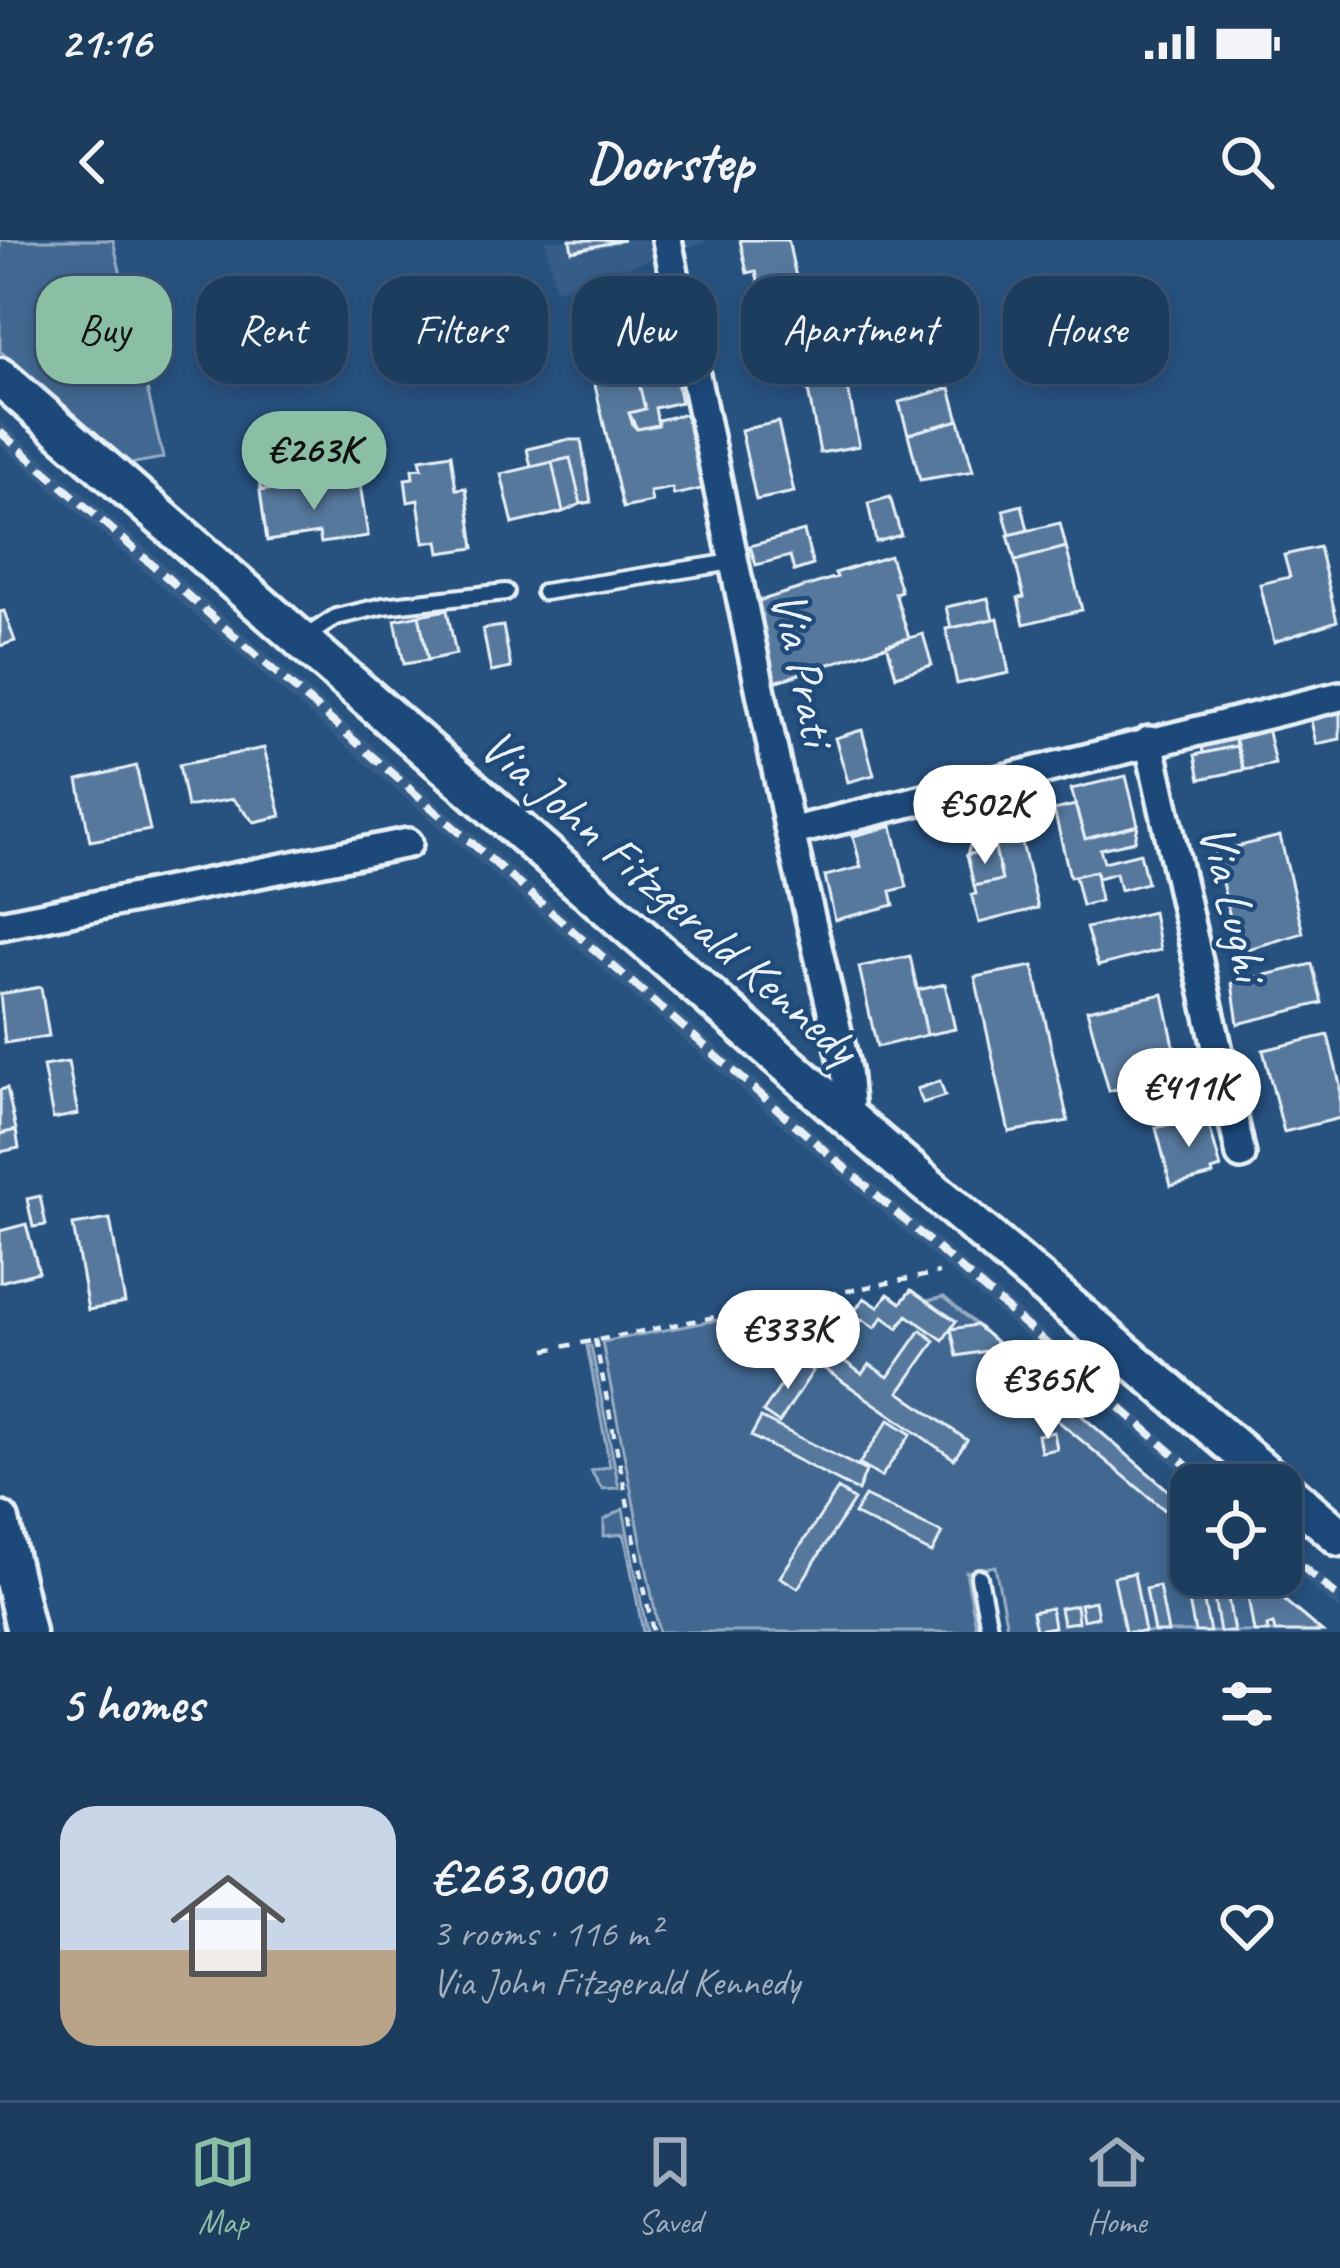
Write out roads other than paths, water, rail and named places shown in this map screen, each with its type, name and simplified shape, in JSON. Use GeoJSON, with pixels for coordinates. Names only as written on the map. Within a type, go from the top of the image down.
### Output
{"type":"FeatureCollection","features":[{"type":"Feature","properties":{"kind":"main road","name":"Via John Fitzgerald Kennedy"},"geometry":{"type":"LineString","coordinates":[[0,377],[299,642],[1254,1464]]}},
{"type":"Feature","properties":{"kind":"main road","name":"Via John Fitzgerald Kennedy"},"geometry":{"type":"LineString","coordinates":[[1302,1505],[1340,1538]]}},
{"type":"Feature","properties":{"kind":"main road"},"geometry":{"type":"LineString","coordinates":[[0,1521],[26,1632]]}},
{"type":"Feature","properties":{"kind":"street","name":"Via Prati"},"geometry":{"type":"LineString","coordinates":[[667,240],[790,832],[846,1070],[849,1103],[845,1115]]}},
{"type":"Feature","properties":{"kind":"street"},"geometry":{"type":"LineString","coordinates":[[790,832],[1340,696]]}},
{"type":"Feature","properties":{"kind":"street","name":"Via Lughi"},"geometry":{"type":"LineString","coordinates":[[1149,741],[1241,1155]]}},
{"type":"Feature","properties":{"kind":"street"},"geometry":{"type":"LineString","coordinates":[[0,926],[408,843]]}},
{"type":"Feature","properties":{"kind":"lane"},"geometry":{"type":"LineString","coordinates":[[544,592],[733,562]]}},
{"type":"Feature","properties":{"kind":"lane"},"geometry":{"type":"LineString","coordinates":[[299,642],[336,617],[367,609],[506,592]]}},
{"type":"Feature","properties":{"kind":"lane"},"geometry":{"type":"LineString","coordinates":[[979,1577],[991,1632]]}},
{"type":"Feature","properties":{"kind":"railway"},"geometry":{"type":"LineString","coordinates":[[0,432],[1185,1464]]}},
{"type":"Feature","properties":{"kind":"railway"},"geometry":{"type":"LineString","coordinates":[[1302,1566],[1340,1599]]}}]}
